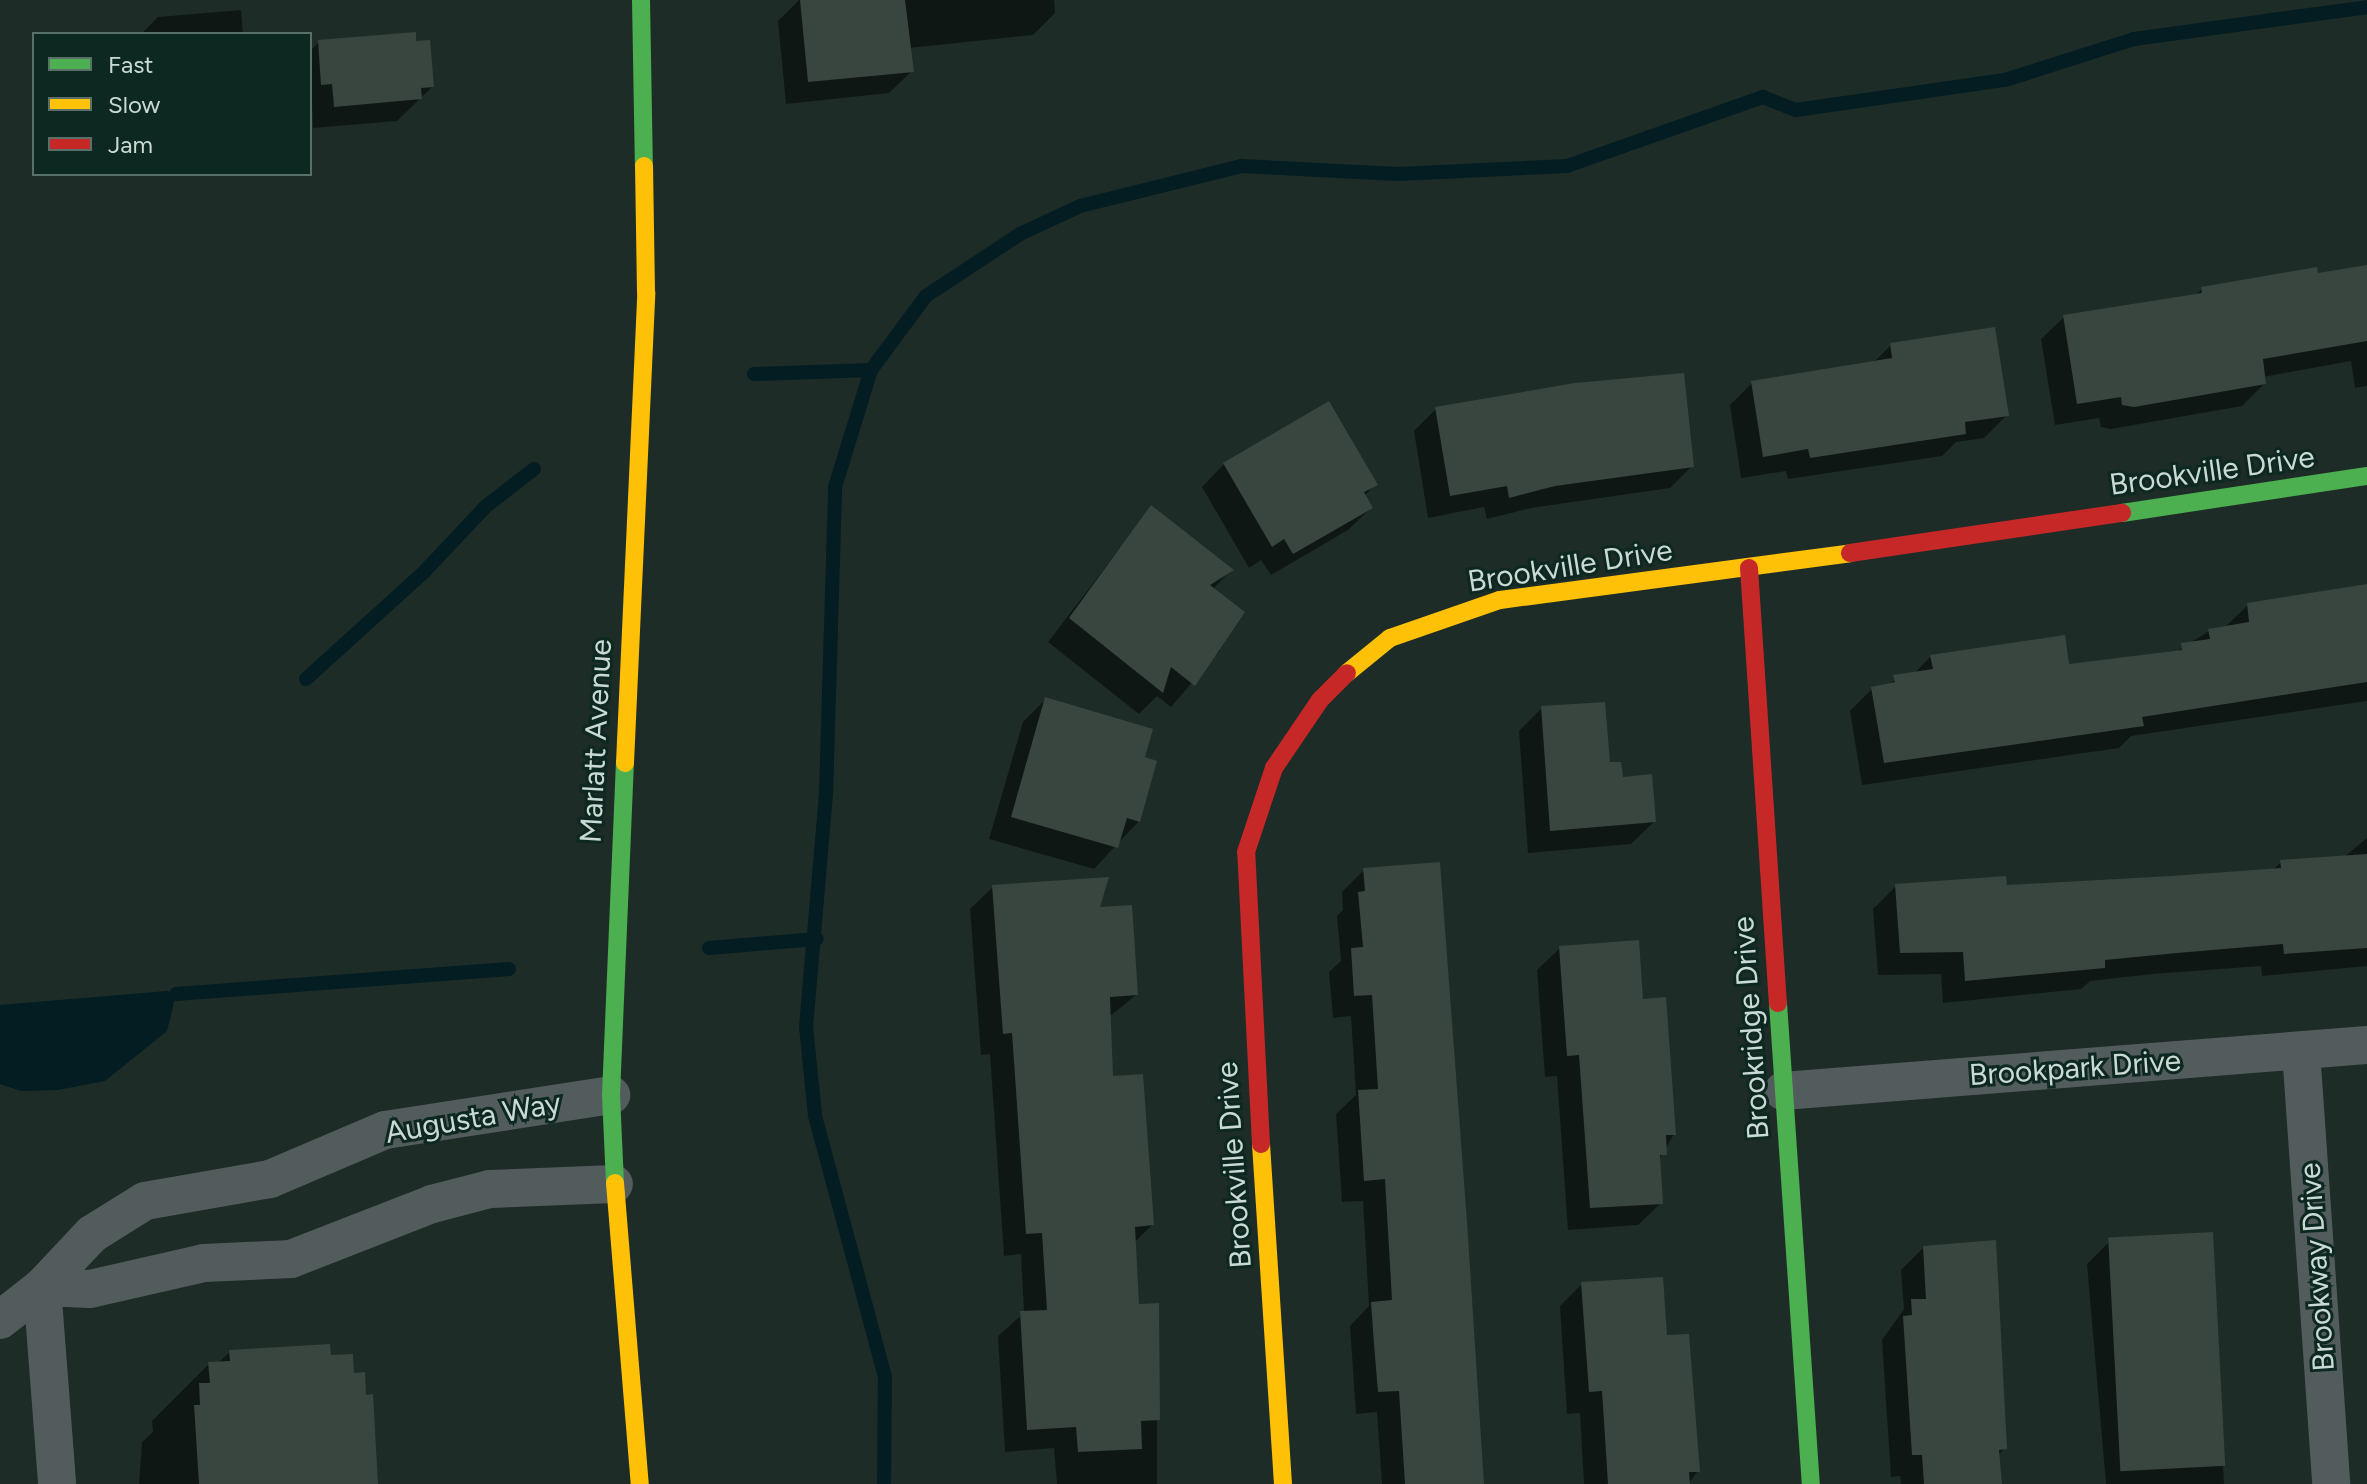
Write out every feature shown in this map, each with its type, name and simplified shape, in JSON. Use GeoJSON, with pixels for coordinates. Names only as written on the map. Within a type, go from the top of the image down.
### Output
{"type":"FeatureCollection","features":[{"type":"Feature","properties":{"kind":"street","name":"Marlatt Avenue"},"geometry":{"type":"LineString","coordinates":[[640,1484],[614,1184],[611,1095],[646,292],[641,0]]}},
{"type":"Feature","properties":{"kind":"street","name":"Brookville Drive"},"geometry":{"type":"LineString","coordinates":[[1283,1484],[1244,891],[1246,852],[1274,768],[1320,700],[1348,672],[1390,638],[1500,600],[1749,568],[2367,476]]}},
{"type":"Feature","properties":{"kind":"street","name":"Brookridge Drive"},"geometry":{"type":"LineString","coordinates":[[1749,568],[1811,1484]]}},
{"type":"Feature","properties":{"kind":"street","name":"Brookpark Drive"},"geometry":{"type":"LineString","coordinates":[[1783,1091],[2367,1045]]}},
{"type":"Feature","properties":{"kind":"street","name":"Brookway Drive"},"geometry":{"type":"LineString","coordinates":[[2301,1051],[2331,1484]]}},
{"type":"Feature","properties":{"kind":"street","name":"Augusta Way"},"geometry":{"type":"LineString","coordinates":[[0,1320],[42,1287],[92,1234],[145,1201],[270,1179],[385,1130],[611,1095]]}},
{"type":"Feature","properties":{"kind":"street"},"geometry":{"type":"LineString","coordinates":[[57,1484],[42,1287],[90,1289],[204,1263],[291,1259],[432,1204],[490,1189],[614,1184]]}},
{"type":"Feature","properties":{"kind":"water"},"geometry":{"type":"Polygon","coordinates":[[[167,991],[176,994],[167,1031],[105,1081],[58,1090],[21,1091],[0,1084],[0,1005],[167,991]]]}},
{"type":"Feature","properties":{"kind":"building"},"geometry":{"type":"Polygon","coordinates":[[[800,0],[905,0],[914,72],[808,82],[800,0]]]}},
{"type":"Feature","properties":{"kind":"building"},"geometry":{"type":"Polygon","coordinates":[[[416,32],[416,41],[430,40],[434,87],[421,88],[422,99],[334,107],[332,84],[321,85],[318,40],[416,32]]]}},
{"type":"Feature","properties":{"kind":"building"},"geometry":{"type":"Polygon","coordinates":[[[2367,265],[2367,341],[2263,359],[2266,384],[2134,407],[2122,405],[2121,397],[2077,404],[2063,315],[2202,293],[2201,287],[2317,267],[2318,273],[2367,265]]]}},
{"type":"Feature","properties":{"kind":"building"},"geometry":{"type":"Polygon","coordinates":[[[1995,327],[2009,416],[1965,422],[1966,434],[1810,458],[1808,449],[1763,457],[1751,381],[1892,358],[1890,343],[1995,327]]]}},
{"type":"Feature","properties":{"kind":"building"},"geometry":{"type":"Polygon","coordinates":[[[1684,373],[1694,467],[1555,486],[1509,498],[1507,486],[1450,496],[1435,407],[1575,383],[1684,373]]]}},
{"type":"Feature","properties":{"kind":"building"},"geometry":{"type":"Polygon","coordinates":[[[1329,401],[1378,485],[1364,492],[1373,508],[1293,554],[1284,539],[1272,547],[1223,463],[1329,401]]]}},
{"type":"Feature","properties":{"kind":"building"},"geometry":{"type":"Polygon","coordinates":[[[1151,505],[1234,570],[1210,585],[1245,612],[1195,686],[1171,667],[1163,693],[1069,618],[1151,505]]]}},
{"type":"Feature","properties":{"kind":"building"},"geometry":{"type":"Polygon","coordinates":[[[2367,584],[2367,682],[2142,717],[2144,726],[1884,763],[1871,687],[1895,682],[1893,675],[1933,669],[1930,655],[2065,635],[2069,664],[2182,650],[2181,643],[2210,639],[2208,629],[2249,622],[2247,603],[2367,584]]]}},
{"type":"Feature","properties":{"kind":"building"},"geometry":{"type":"Polygon","coordinates":[[[1045,697],[1153,729],[1145,757],[1157,761],[1140,822],[1127,818],[1118,848],[1011,817],[1045,697]]]}},
{"type":"Feature","properties":{"kind":"building"},"geometry":{"type":"Polygon","coordinates":[[[1605,702],[1610,762],[1621,762],[1623,777],[1652,774],[1656,822],[1550,831],[1541,706],[1605,702]]]}},
{"type":"Feature","properties":{"kind":"building"},"geometry":{"type":"Polygon","coordinates":[[[2367,854],[2367,948],[2284,954],[2283,944],[2105,960],[2105,968],[1965,981],[1963,952],[1900,953],[1895,884],[2006,876],[2007,885],[2171,876],[2281,868],[2280,860],[2367,854]]]}},
{"type":"Feature","properties":{"kind":"building"},"geometry":{"type":"Polygon","coordinates":[[[1440,862],[1484,1484],[1405,1484],[1399,1391],[1378,1392],[1371,1302],[1392,1300],[1385,1179],[1364,1181],[1358,1090],[1378,1089],[1372,995],[1354,996],[1351,948],[1363,947],[1358,892],[1365,891],[1363,868],[1440,862]]]}},
{"type":"Feature","properties":{"kind":"building"},"geometry":{"type":"Polygon","coordinates":[[[1109,877],[1100,907],[1132,905],[1138,995],[1110,997],[1113,1076],[1143,1074],[1154,1225],[1135,1227],[1139,1304],[1159,1303],[1160,1420],[1141,1421],[1142,1449],[1078,1452],[1076,1427],[1027,1430],[1020,1311],[1047,1310],[1042,1233],[1026,1234],[1012,1033],[1003,1034],[992,885],[1109,877]]]}},
{"type":"Feature","properties":{"kind":"building"},"geometry":{"type":"Polygon","coordinates":[[[1639,940],[1643,999],[1666,997],[1676,1135],[1666,1135],[1667,1155],[1660,1155],[1663,1204],[1590,1208],[1579,1055],[1567,1056],[1559,946],[1639,940]]]}},
{"type":"Feature","properties":{"kind":"building"},"geometry":{"type":"Polygon","coordinates":[[[2213,1232],[2225,1466],[2120,1471],[2108,1237],[2213,1232]]]}},
{"type":"Feature","properties":{"kind":"building"},"geometry":{"type":"Polygon","coordinates":[[[1996,1240],[2007,1449],[1999,1450],[2002,1484],[1924,1484],[1922,1455],[1912,1455],[1903,1316],[1912,1315],[1911,1299],[1926,1299],[1923,1246],[1996,1240]]]}},
{"type":"Feature","properties":{"kind":"building"},"geometry":{"type":"Polygon","coordinates":[[[1663,1277],[1667,1335],[1689,1334],[1700,1472],[1689,1472],[1690,1484],[1608,1484],[1602,1391],[1589,1392],[1581,1282],[1663,1277]]]}},
{"type":"Feature","properties":{"kind":"building"},"geometry":{"type":"Polygon","coordinates":[[[330,1344],[331,1355],[353,1354],[354,1373],[365,1372],[366,1395],[373,1394],[378,1484],[199,1484],[194,1405],[200,1405],[199,1383],[210,1383],[208,1362],[230,1361],[229,1350],[330,1344]]]}},
{"type":"Feature","properties":{"kind":"waterway"},"geometry":{"type":"LineString","coordinates":[[884,1484],[885,1377],[815,1115],[806,1027],[826,795],[835,487],[871,370],[926,296],[1020,234],[1080,206],[1242,166],[1398,174],[1567,166],[1763,97],[1796,110],[2005,80],[2134,39],[2367,7]]}},
{"type":"Feature","properties":{"kind":"waterway"},"geometry":{"type":"LineString","coordinates":[[754,374],[871,370]]}},
{"type":"Feature","properties":{"kind":"waterway"},"geometry":{"type":"LineString","coordinates":[[306,679],[425,571],[485,507],[534,469]]}},
{"type":"Feature","properties":{"kind":"waterway"},"geometry":{"type":"LineString","coordinates":[[709,948],[817,939]]}},
{"type":"Feature","properties":{"kind":"waterway"},"geometry":{"type":"LineString","coordinates":[[176,994],[509,969]]}},
{"type":"Feature","properties":{"kind":"traffic: fast"},"geometry":{"type":"LineString","coordinates":[[641,0],[644,166]]}},
{"type":"Feature","properties":{"kind":"traffic: fast"},"geometry":{"type":"LineString","coordinates":[[2122,513],[2367,476]]}},
{"type":"Feature","properties":{"kind":"traffic: fast"},"geometry":{"type":"LineString","coordinates":[[615,1183],[611,1095],[625,763]]}},
{"type":"Feature","properties":{"kind":"traffic: fast"},"geometry":{"type":"LineString","coordinates":[[1778,1003],[1811,1484]]}},
{"type":"Feature","properties":{"kind":"traffic: slow"},"geometry":{"type":"LineString","coordinates":[[625,763],[646,292],[644,166]]}},
{"type":"Feature","properties":{"kind":"traffic: slow"},"geometry":{"type":"LineString","coordinates":[[1347,673],[1390,638],[1500,600],[1850,553]]}},
{"type":"Feature","properties":{"kind":"traffic: slow"},"geometry":{"type":"LineString","coordinates":[[1261,1144],[1283,1484]]}},
{"type":"Feature","properties":{"kind":"traffic: slow"},"geometry":{"type":"LineString","coordinates":[[615,1183],[640,1484]]}},
{"type":"Feature","properties":{"kind":"traffic: jam"},"geometry":{"type":"LineString","coordinates":[[1850,553],[2122,513]]}},
{"type":"Feature","properties":{"kind":"traffic: jam"},"geometry":{"type":"LineString","coordinates":[[1749,568],[1778,1003]]}},
{"type":"Feature","properties":{"kind":"traffic: jam"},"geometry":{"type":"LineString","coordinates":[[1261,1144],[1246,852],[1274,768],[1320,700],[1347,673]]}}]}
